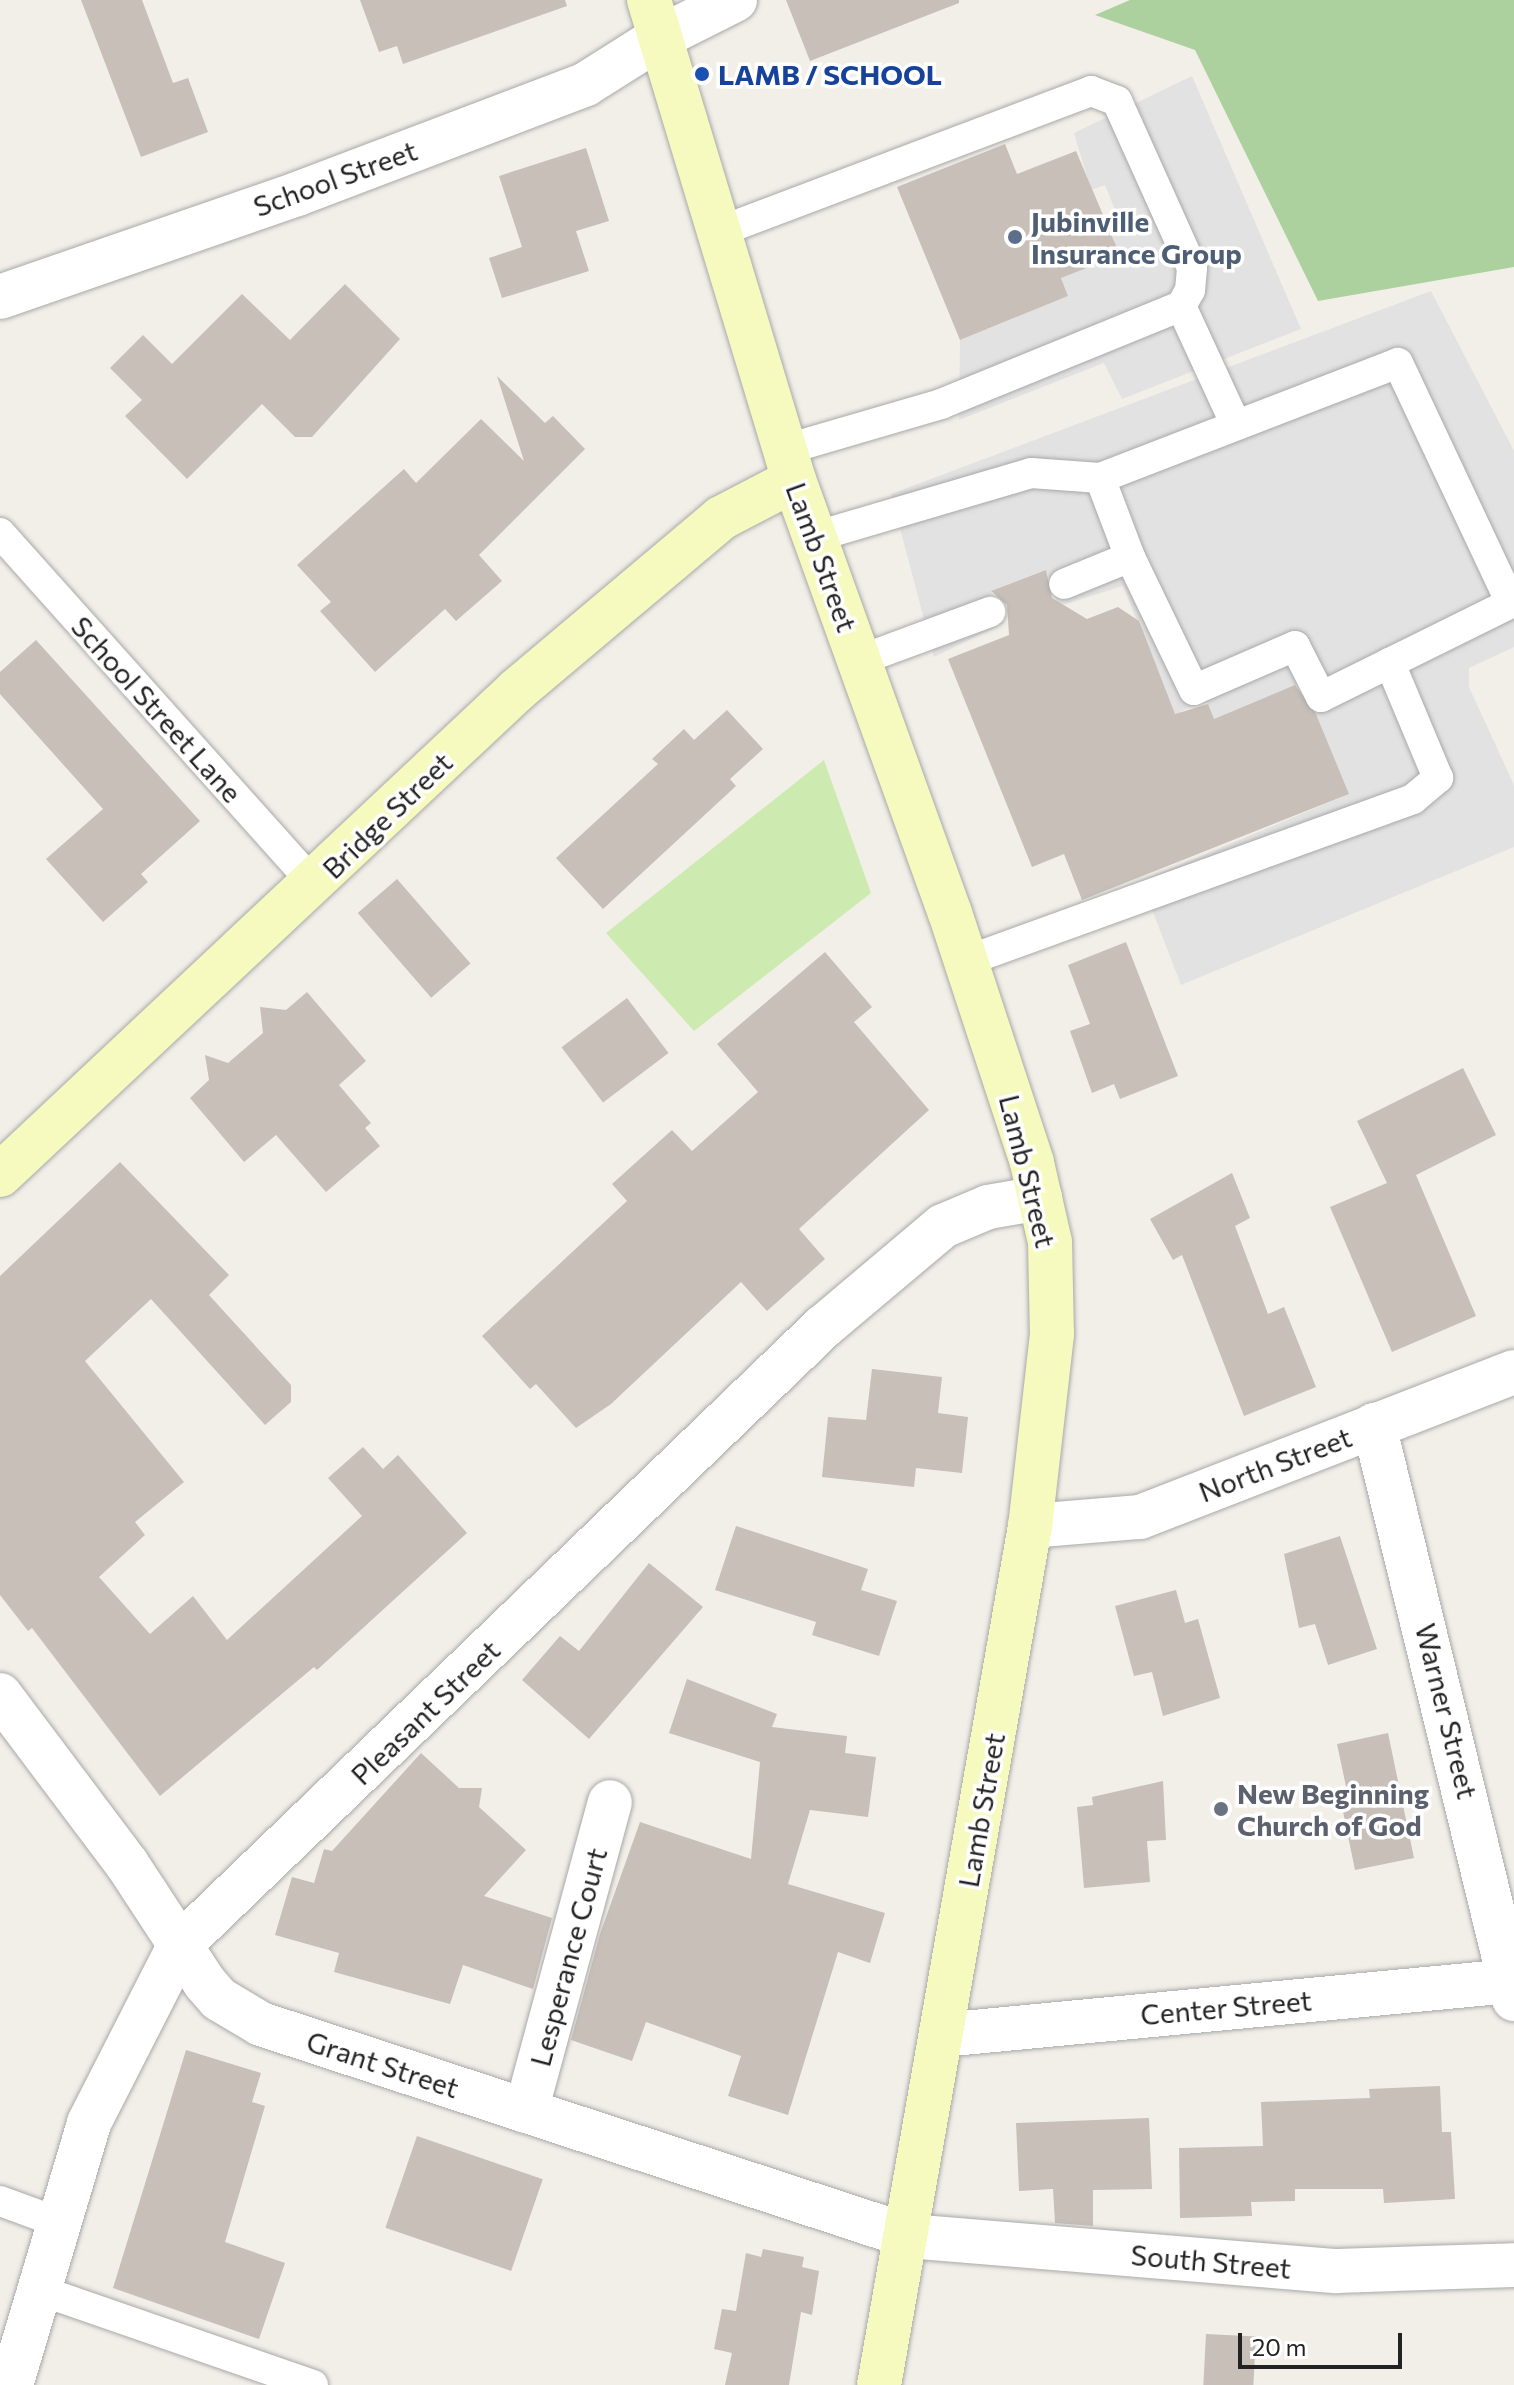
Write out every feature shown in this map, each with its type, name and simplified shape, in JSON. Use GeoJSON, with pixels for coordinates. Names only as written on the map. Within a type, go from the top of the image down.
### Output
{"type":"FeatureCollection","features":[{"type":"Feature","properties":{"kind":"street","name":"School Street"},"geometry":{"type":"LineString","coordinates":[[0,297],[297,194],[586,84],[654,19],[735,0]]}},
{"type":"Feature","properties":{"kind":"street","name":"Lamb Street"},"geometry":{"type":"LineString","coordinates":[[654,19],[789,465],[966,961],[1040,1198],[1050,1242],[1052,1334],[1030,1526],[908,2236],[879,2385]]}},
{"type":"Feature","properties":{"kind":"street","name":"Bridge Street"},"geometry":{"type":"LineString","coordinates":[[0,1175],[314,884],[517,690],[721,518],[789,465]]}},
{"type":"Feature","properties":{"kind":"street","name":"Pleasant Street"},"geometry":{"type":"LineString","coordinates":[[11,2385],[89,2123],[179,1946],[823,1327],[943,1226],[988,1207],[1040,1198]]}},
{"type":"Feature","properties":{"kind":"street","name":"North Street"},"geometry":{"type":"LineString","coordinates":[[1030,1526],[1140,1517],[1514,1372]]}},
{"type":"Feature","properties":{"kind":"street","name":"Warner Street"},"geometry":{"type":"LineString","coordinates":[[1374,1425],[1512,1990]]}},
{"type":"Feature","properties":{"kind":"street","name":"Grant Street"},"geometry":{"type":"LineString","coordinates":[[0,1695],[127,1864],[179,1946],[219,1999],[261,2024],[908,2236]]}},
{"type":"Feature","properties":{"kind":"street","name":"Lesperance Court"},"geometry":{"type":"LineString","coordinates":[[526,2111],[610,1802]]}},
{"type":"Feature","properties":{"kind":"street","name":"Center Street"},"geometry":{"type":"LineString","coordinates":[[942,2035],[1512,1990]]}},
{"type":"Feature","properties":{"kind":"street","name":"South Street"},"geometry":{"type":"LineString","coordinates":[[908,2236],[1337,2271],[1514,2265]]}},
{"type":"Feature","properties":{"kind":"lane"},"geometry":{"type":"LineString","coordinates":[[718,232],[1081,92],[1103,92],[1117,101],[1192,268],[1190,290],[1181,306],[789,465]]}},
{"type":"Feature","properties":{"kind":"lane"},"geometry":{"type":"LineString","coordinates":[[1181,306],[1236,425]]}},
{"type":"Feature","properties":{"kind":"lane"},"geometry":{"type":"LineString","coordinates":[[814,537],[1031,473],[1100,478],[1398,363],[1511,603],[1321,697],[1295,646],[1194,690],[1130,557],[1100,478]]}},
{"type":"Feature","properties":{"kind":"lane","name":"School Street Lane"},"geometry":{"type":"LineString","coordinates":[[0,533],[314,884]]}},
{"type":"Feature","properties":{"kind":"lane"},"geometry":{"type":"LineString","coordinates":[[1064,584],[1130,557]]}},
{"type":"Feature","properties":{"kind":"lane"},"geometry":{"type":"LineString","coordinates":[[860,660],[990,612]]}},
{"type":"Feature","properties":{"kind":"lane"},"geometry":{"type":"LineString","coordinates":[[966,961],[1413,799],[1438,778],[1390,663]]}},
{"type":"Feature","properties":{"kind":"lane"},"geometry":{"type":"LineString","coordinates":[[0,2201],[60,2223]]}},
{"type":"Feature","properties":{"kind":"lane"},"geometry":{"type":"LineString","coordinates":[[39,2290],[313,2385]]}},
{"type":"Feature","properties":{"kind":"green space"},"geometry":{"type":"Polygon","coordinates":[[[1130,0],[1514,0],[1514,267],[1318,301],[1195,50],[1095,15],[1130,0]]]}},
{"type":"Feature","properties":{"kind":"green space"},"geometry":{"type":"Polygon","coordinates":[[[824,760],[871,893],[694,1031],[606,933],[824,760]]]}},
{"type":"Feature","properties":{"kind":"shaded area"},"geometry":{"type":"Polygon","coordinates":[[[1192,76],[1301,329],[1122,399],[1104,363],[959,420],[960,340],[1068,296],[1061,278],[1120,255],[1106,220],[1117,215],[1105,185],[1091,190],[1074,133],[1192,76]]]}},
{"type":"Feature","properties":{"kind":"shaded area"},"geometry":{"type":"Polygon","coordinates":[[[1431,291],[1514,451],[1514,647],[1469,668],[1469,687],[1514,785],[1514,847],[1181,985],[1141,881],[1349,794],[1303,683],[1214,719],[1206,701],[1175,714],[1123,586],[1059,606],[1046,570],[991,591],[1004,623],[934,657],[891,494],[1431,291]]]}},
{"type":"Feature","properties":{"kind":"building"},"geometry":{"type":"Polygon","coordinates":[[[81,0],[142,0],[173,83],[188,78],[208,132],[141,157],[81,0]]]}},
{"type":"Feature","properties":{"kind":"building"},"geometry":{"type":"Polygon","coordinates":[[[360,0],[565,0],[567,6],[403,64],[397,46],[379,52],[360,0]]]}},
{"type":"Feature","properties":{"kind":"building"},"geometry":{"type":"Polygon","coordinates":[[[786,0],[959,0],[959,3],[810,61],[786,0]]]}},
{"type":"Feature","properties":{"kind":"building","name":"Jubinville Insurance Group"},"geometry":{"type":"Polygon","coordinates":[[[1005,144],[1017,174],[1076,151],[1120,255],[1061,278],[1068,296],[960,340],[897,187],[1005,144]]]}},
{"type":"Feature","properties":{"kind":"building"},"geometry":{"type":"Polygon","coordinates":[[[586,148],[609,221],[576,231],[589,271],[502,298],[489,258],[522,247],[499,176],[586,148]]]}},
{"type":"Feature","properties":{"kind":"building"},"geometry":{"type":"Polygon","coordinates":[[[345,284],[400,339],[312,437],[295,437],[262,404],[187,479],[125,416],[142,400],[110,368],[143,335],[172,364],[242,294],[290,340],[345,284]]]}},
{"type":"Feature","properties":{"kind":"building"},"geometry":{"type":"Polygon","coordinates":[[[497,376],[545,423],[553,416],[585,449],[479,555],[502,581],[456,621],[445,609],[375,672],[320,611],[331,602],[297,565],[404,469],[416,483],[481,419],[524,461],[497,376]]]}},
{"type":"Feature","properties":{"kind":"building"},"geometry":{"type":"Polygon","coordinates":[[[1046,570],[1052,598],[1087,619],[1118,607],[1139,621],[1175,714],[1208,704],[1214,719],[1295,685],[1316,714],[1349,794],[1082,900],[1064,854],[1032,867],[948,659],[1009,635],[1007,605],[991,591],[1046,570]]]}},
{"type":"Feature","properties":{"kind":"building"},"geometry":{"type":"Polygon","coordinates":[[[36,640],[200,821],[141,874],[148,882],[103,922],[46,859],[103,809],[0,694],[0,672],[36,640]]]}},
{"type":"Feature","properties":{"kind":"building"},"geometry":{"type":"Polygon","coordinates":[[[727,710],[763,749],[730,779],[736,786],[603,909],[556,858],[658,764],[652,759],[684,729],[694,740],[727,710]]]}},
{"type":"Feature","properties":{"kind":"building"},"geometry":{"type":"Polygon","coordinates":[[[397,879],[470,964],[431,998],[358,913],[397,879]]]}},
{"type":"Feature","properties":{"kind":"building"},"geometry":{"type":"Polygon","coordinates":[[[1126,942],[1178,1076],[1120,1099],[1114,1084],[1092,1093],[1070,1031],[1090,1024],[1068,965],[1126,942]]]}},
{"type":"Feature","properties":{"kind":"building"},"geometry":{"type":"Polygon","coordinates":[[[825,952],[872,1007],[854,1022],[929,1110],[799,1229],[825,1259],[767,1311],[741,1282],[611,1404],[576,1428],[536,1384],[530,1389],[482,1336],[627,1201],[612,1184],[672,1130],[692,1151],[758,1092],[717,1044],[825,952]]]}},
{"type":"Feature","properties":{"kind":"building"},"geometry":{"type":"Polygon","coordinates":[[[307,992],[366,1061],[339,1085],[371,1123],[365,1128],[380,1146],[326,1192],[276,1135],[244,1162],[190,1098],[209,1080],[205,1055],[228,1063],[263,1033],[260,1007],[286,1010],[307,992]]]}},
{"type":"Feature","properties":{"kind":"building"},"geometry":{"type":"Polygon","coordinates":[[[627,998],[669,1053],[603,1102],[562,1047],[627,998]]]}},
{"type":"Feature","properties":{"kind":"building"},"geometry":{"type":"Polygon","coordinates":[[[1463,1068],[1496,1135],[1416,1175],[1476,1316],[1392,1352],[1330,1207],[1387,1183],[1357,1121],[1463,1068]]]}},
{"type":"Feature","properties":{"kind":"building"},"geometry":{"type":"Polygon","coordinates":[[[120,1162],[229,1275],[209,1295],[291,1385],[291,1402],[265,1425],[151,1299],[85,1361],[184,1482],[135,1522],[145,1535],[99,1577],[150,1634],[193,1596],[227,1640],[362,1516],[328,1478],[363,1447],[383,1469],[398,1455],[467,1533],[317,1670],[314,1667],[160,1796],[32,1628],[28,1631],[0,1595],[0,1276],[120,1162]]]}},
{"type":"Feature","properties":{"kind":"building"},"geometry":{"type":"Polygon","coordinates":[[[1232,1173],[1250,1218],[1235,1226],[1268,1314],[1284,1307],[1316,1387],[1244,1416],[1182,1255],[1173,1260],[1150,1219],[1232,1173]]]}},
{"type":"Feature","properties":{"kind":"building"},"geometry":{"type":"Polygon","coordinates":[[[872,1369],[942,1377],[938,1413],[968,1417],[962,1473],[916,1468],[914,1487],[822,1477],[828,1417],[866,1420],[872,1369]]]}},
{"type":"Feature","properties":{"kind":"building"},"geometry":{"type":"Polygon","coordinates":[[[736,1526],[868,1569],[861,1590],[897,1601],[879,1656],[812,1635],[816,1622],[715,1590],[736,1526]]]}},
{"type":"Feature","properties":{"kind":"building"},"geometry":{"type":"Polygon","coordinates":[[[1340,1536],[1377,1649],[1328,1665],[1315,1624],[1299,1628],[1284,1554],[1340,1536]]]}},
{"type":"Feature","properties":{"kind":"building"},"geometry":{"type":"Polygon","coordinates":[[[649,1563],[703,1607],[589,1739],[522,1680],[560,1636],[579,1651],[649,1563]]]}},
{"type":"Feature","properties":{"kind":"building"},"geometry":{"type":"Polygon","coordinates":[[[1176,1590],[1185,1623],[1198,1619],[1220,1698],[1163,1716],[1152,1672],[1134,1676],[1115,1606],[1176,1590]]]}},
{"type":"Feature","properties":{"kind":"building"},"geometry":{"type":"Polygon","coordinates":[[[687,1679],[777,1714],[772,1727],[847,1736],[845,1753],[876,1757],[868,1817],[810,1810],[788,1884],[885,1913],[870,1963],[838,1952],[788,2115],[728,2096],[741,2056],[646,2022],[632,2061],[571,2040],[600,1934],[640,1822],[751,1859],[760,1762],[669,1733],[687,1679]]]}},
{"type":"Feature","properties":{"kind":"building"},"geometry":{"type":"Polygon","coordinates":[[[1388,1733],[1414,1858],[1355,1870],[1340,1797],[1348,1796],[1337,1744],[1388,1733]]]}},
{"type":"Feature","properties":{"kind":"building"},"geometry":{"type":"Polygon","coordinates":[[[421,1753],[459,1788],[482,1788],[479,1807],[526,1850],[484,1896],[552,1918],[533,1989],[463,1965],[450,2004],[334,1972],[339,1953],[275,1935],[292,1877],[314,1883],[324,1849],[332,1851],[421,1753]]]}},
{"type":"Feature","properties":{"kind":"building"},"geometry":{"type":"Polygon","coordinates":[[[1163,1781],[1166,1840],[1147,1841],[1150,1882],[1084,1888],[1077,1807],[1093,1805],[1092,1797],[1163,1781]]]}},
{"type":"Feature","properties":{"kind":"building"},"geometry":{"type":"Polygon","coordinates":[[[186,2050],[261,2073],[252,2102],[265,2106],[225,2242],[285,2263],[259,2339],[113,2288],[186,2050]]]}},
{"type":"Feature","properties":{"kind":"building"},"geometry":{"type":"Polygon","coordinates":[[[1440,2086],[1442,2132],[1451,2132],[1455,2199],[1384,2203],[1383,2189],[1295,2189],[1295,2201],[1251,2202],[1252,2216],[1180,2218],[1179,2148],[1263,2146],[1261,2102],[1370,2098],[1369,2089],[1440,2086]]]}},
{"type":"Feature","properties":{"kind":"building"},"geometry":{"type":"Polygon","coordinates":[[[1149,2118],[1152,2189],[1093,2190],[1093,2226],[1055,2223],[1053,2189],[1019,2191],[1016,2123],[1149,2118]]]}},
{"type":"Feature","properties":{"kind":"building"},"geometry":{"type":"Polygon","coordinates":[[[417,2136],[543,2179],[511,2271],[385,2228],[417,2136]]]}},
{"type":"Feature","properties":{"kind":"building"},"geometry":{"type":"Polygon","coordinates":[[[763,2249],[804,2257],[802,2267],[819,2271],[812,2315],[801,2312],[789,2385],[725,2385],[732,2353],[714,2349],[722,2309],[736,2311],[746,2253],[761,2257],[763,2249]]]}},
{"type":"Feature","properties":{"kind":"building"},"geometry":{"type":"Polygon","coordinates":[[[1206,2334],[1256,2337],[1253,2385],[1203,2385],[1206,2334]]]}},
{"type":"Feature","properties":{"kind":"place","name":"LAMB / SCHOOL"},"geometry":{"type":"Point","coordinates":[702,74]}},
{"type":"Feature","properties":{"kind":"place","name":"Jubinville Insurance Group"},"geometry":{"type":"Point","coordinates":[1015,237]}},
{"type":"Feature","properties":{"kind":"place","name":"New Beginning Church of God"},"geometry":{"type":"Point","coordinates":[1221,1809]}}]}
